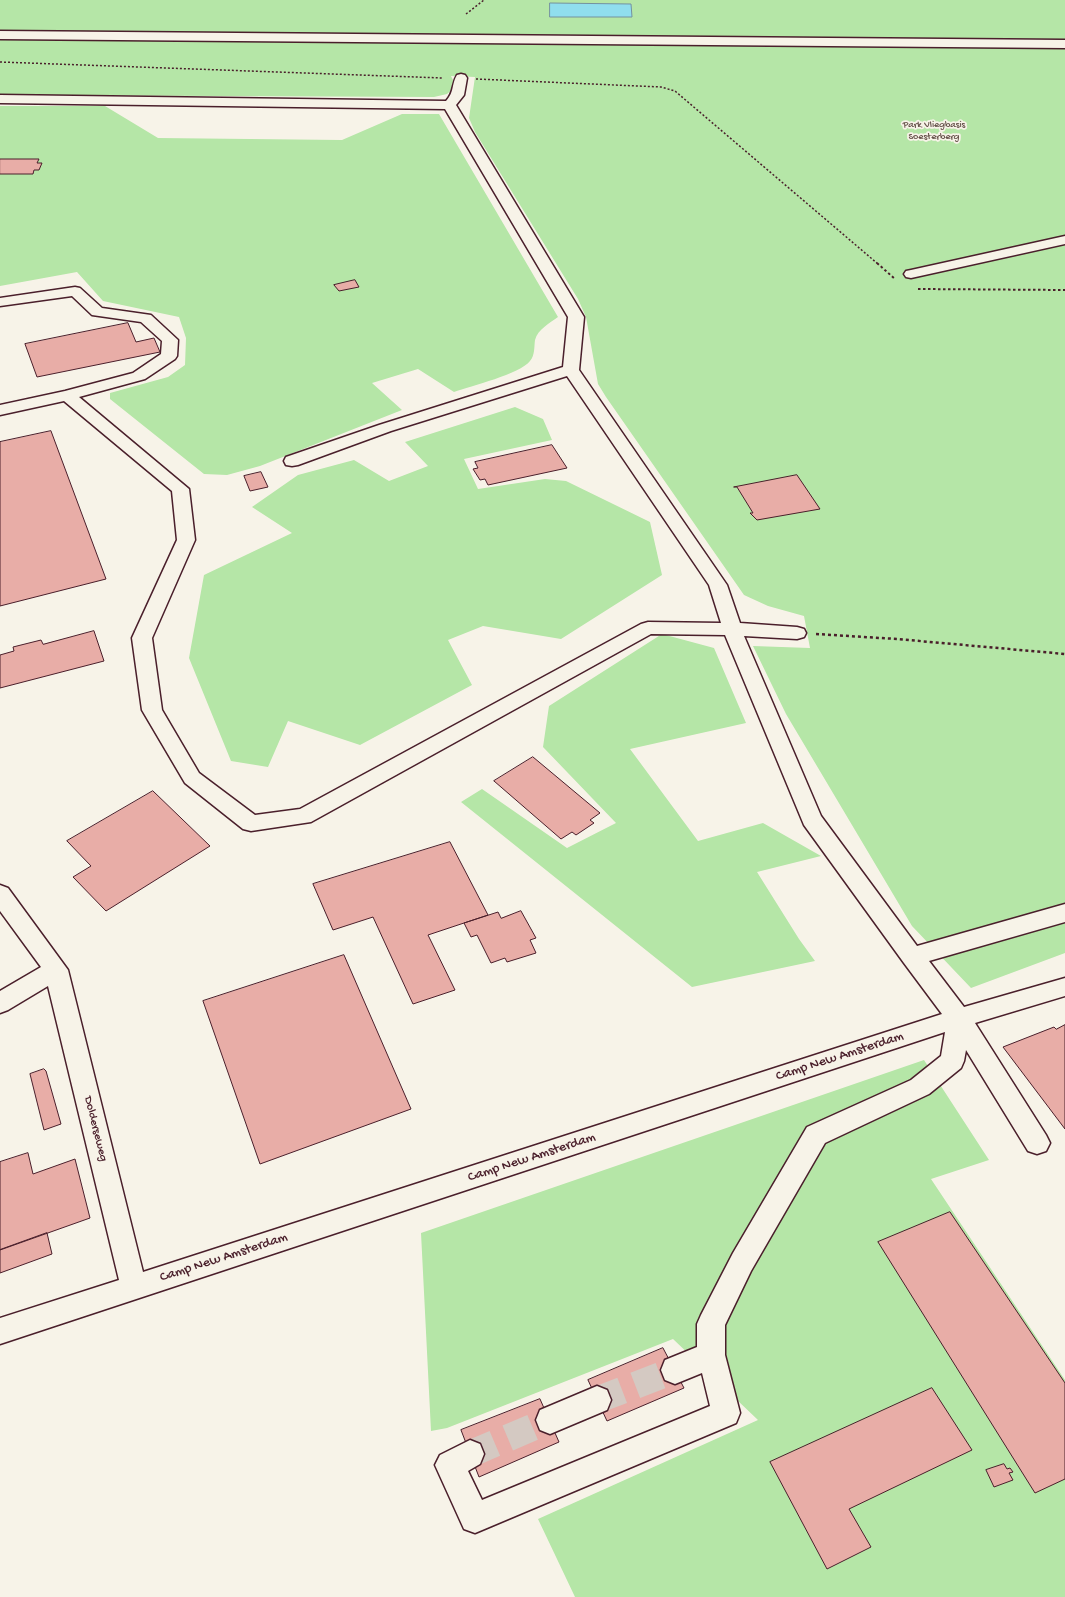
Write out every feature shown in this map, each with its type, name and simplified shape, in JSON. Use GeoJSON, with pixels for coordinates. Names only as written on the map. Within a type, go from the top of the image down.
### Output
{"type":"FeatureCollection","features":[{"type":"Feature","properties":{"kind":"lane"},"geometry":{"type":"LineString","coordinates":[[0,35],[1065,44]]}},
{"type":"Feature","properties":{"kind":"lane"},"geometry":{"type":"LineString","coordinates":[[0,99],[449,105],[458,95],[461,78]]}},
{"type":"Feature","properties":{"kind":"lane"},"geometry":{"type":"LineString","coordinates":[[449,105],[576,317],[571,370],[718,585],[732,629],[812,819],[959,1018],[1037,1142]]}},
{"type":"Feature","properties":{"kind":"lane"},"geometry":{"type":"LineString","coordinates":[[911,274],[1065,240]]}},
{"type":"Feature","properties":{"kind":"lane"},"geometry":{"type":"LineString","coordinates":[[0,302],[75,291],[97,312],[146,318],[170,340],[169,356],[139,376],[67,395],[0,410]]}},
{"type":"Feature","properties":{"kind":"lane"},"geometry":{"type":"LineString","coordinates":[[292,461],[385,428],[571,370]]}},
{"type":"Feature","properties":{"kind":"lane"},"geometry":{"type":"LineString","coordinates":[[67,395],[180,490],[186,540],[142,638],[152,710],[192,778],[250,823],[304,816],[648,628],[732,629],[797,633]]}},
{"type":"Feature","properties":{"kind":"lane","name":"Dolderseweg"},"geometry":{"type":"LineString","coordinates":[[0,894],[56,970],[134,1288]]}},
{"type":"Feature","properties":{"kind":"lane"},"geometry":{"type":"LineString","coordinates":[[912,956],[1065,913]]}},
{"type":"Feature","properties":{"kind":"lane"},"geometry":{"type":"LineString","coordinates":[[0,1003],[56,970]]}},
{"type":"Feature","properties":{"kind":"lane","name":"Camp New Amsterdam"},"geometry":{"type":"LineString","coordinates":[[0,1331],[959,1018],[1065,987]]}},
{"type":"Feature","properties":{"kind":"lane"},"geometry":{"type":"LineString","coordinates":[[470,1454],[450,1465],[475,1518],[726,1413],[711,1355],[710,1324],[742,1262],[816,1135],[920,1087],[946,1066],[952,1061],[959,1018]]}},
{"type":"Feature","properties":{"kind":"lane"},"geometry":{"type":"LineString","coordinates":[[675,1370],[711,1355]]}},
{"type":"Feature","properties":{"kind":"lane"},"geometry":{"type":"LineString","coordinates":[[550,1420],[597,1400]]}},
{"type":"Feature","properties":{"kind":"path"},"geometry":{"type":"LineString","coordinates":[[466,14],[484,0]]}},
{"type":"Feature","properties":{"kind":"path"},"geometry":{"type":"LineString","coordinates":[[0,62],[461,78],[661,87],[674,91],[896,280]]}},
{"type":"Feature","properties":{"kind":"path"},"geometry":{"type":"LineString","coordinates":[[917,289],[1065,290]]}},
{"type":"Feature","properties":{"kind":"path"},"geometry":{"type":"LineString","coordinates":[[797,633],[897,639],[1065,654]]}},
{"type":"Feature","properties":{"kind":"green space","name":"Park Vliegbasis Soesterberg"},"geometry":{"type":"Polygon","coordinates":[[[0,0],[1065,0],[1065,953],[971,988],[912,926],[786,714],[753,646],[810,648],[804,616],[768,606],[744,595],[598,384],[586,317],[578,299],[475,132],[469,118],[475,77],[451,76],[456,86],[447,94],[434,97],[0,95],[0,0]]]}},
{"type":"Feature","properties":{"kind":"green space"},"geometry":{"type":"Polygon","coordinates":[[[0,106],[105,106],[158,138],[342,140],[402,114],[439,114],[558,317],[545,327],[537,336],[532,359],[525,366],[506,375],[454,392],[418,369],[372,383],[402,410],[260,466],[227,475],[204,474],[110,399],[110,393],[168,377],[185,365],[186,338],[179,317],[103,301],[77,272],[0,286],[0,106]]]}},
{"type":"Feature","properties":{"kind":"green space"},"geometry":{"type":"Polygon","coordinates":[[[515,407],[543,419],[552,440],[464,459],[478,489],[545,479],[566,481],[650,522],[662,575],[561,639],[483,626],[448,640],[472,685],[360,745],[288,721],[268,767],[231,761],[189,658],[204,575],[292,533],[252,507],[298,475],[354,460],[389,481],[428,466],[405,442],[515,407]]]}},
{"type":"Feature","properties":{"kind":"green space"},"geometry":{"type":"Polygon","coordinates":[[[662,634],[714,648],[746,723],[630,749],[698,841],[763,823],[821,856],[757,872],[799,939],[815,961],[692,987],[461,802],[482,789],[567,848],[616,823],[543,747],[549,706],[662,634]]]}},
{"type":"Feature","properties":{"kind":"green space"},"geometry":{"type":"Polygon","coordinates":[[[924,1060],[989,1160],[931,1179],[1065,1380],[1065,1597],[575,1597],[538,1519],[758,1420],[673,1339],[447,1428],[431,1431],[421,1233],[924,1060]]]}},
{"type":"Feature","properties":{"kind":"water"},"geometry":{"type":"Polygon","coordinates":[[[550,3],[631,4],[632,17],[550,17],[550,3]]]}},
{"type":"Feature","properties":{"kind":"building"},"geometry":{"type":"Polygon","coordinates":[[[0,159],[39,159],[37,163],[42,163],[39,170],[34,170],[33,174],[0,174],[0,159]]]}},
{"type":"Feature","properties":{"kind":"building"},"geometry":{"type":"Polygon","coordinates":[[[355,280],[359,287],[339,291],[334,285],[355,280]]]}},
{"type":"Feature","properties":{"kind":"building"},"geometry":{"type":"Polygon","coordinates":[[[128,323],[136,342],[154,338],[160,352],[37,377],[25,344],[128,323]]]}},
{"type":"Feature","properties":{"kind":"building"},"geometry":{"type":"Polygon","coordinates":[[[51,431],[106,579],[0,606],[0,442],[51,431]]]}},
{"type":"Feature","properties":{"kind":"building"},"geometry":{"type":"Polygon","coordinates":[[[552,445],[567,468],[488,485],[485,479],[480,480],[473,469],[478,468],[475,462],[552,445]]]}},
{"type":"Feature","properties":{"kind":"building"},"geometry":{"type":"Polygon","coordinates":[[[261,472],[268,487],[250,491],[244,476],[261,472]]]}},
{"type":"Feature","properties":{"kind":"building"},"geometry":{"type":"Polygon","coordinates":[[[797,475],[820,509],[757,520],[750,513],[753,513],[737,487],[734,487],[797,475]]]}},
{"type":"Feature","properties":{"kind":"building"},"geometry":{"type":"Polygon","coordinates":[[[94,631],[104,661],[0,688],[0,655],[14,651],[13,647],[41,640],[43,644],[94,631]]]}},
{"type":"Feature","properties":{"kind":"building"},"geometry":{"type":"Polygon","coordinates":[[[533,757],[600,813],[590,820],[594,823],[576,835],[572,832],[561,839],[494,781],[533,757]]]}},
{"type":"Feature","properties":{"kind":"building"},"geometry":{"type":"Polygon","coordinates":[[[153,791],[210,846],[106,911],[73,877],[91,866],[67,841],[153,791]]]}},
{"type":"Feature","properties":{"kind":"building"},"geometry":{"type":"Polygon","coordinates":[[[450,842],[488,915],[428,935],[455,990],[413,1004],[373,917],[333,930],[313,884],[450,842]]]}},
{"type":"Feature","properties":{"kind":"building"},"geometry":{"type":"Polygon","coordinates":[[[521,911],[536,938],[530,940],[536,953],[507,962],[505,958],[491,963],[477,935],[471,937],[464,923],[498,912],[501,918],[521,911]]]}},
{"type":"Feature","properties":{"kind":"building"},"geometry":{"type":"Polygon","coordinates":[[[344,955],[411,1109],[260,1164],[203,1001],[344,955]]]}},
{"type":"Feature","properties":{"kind":"building"},"geometry":{"type":"Polygon","coordinates":[[[1065,1025],[1065,1129],[1003,1047],[1054,1027],[1056,1029],[1065,1025]]]}},
{"type":"Feature","properties":{"kind":"building"},"geometry":{"type":"Polygon","coordinates":[[[44,1069],[46,1071],[61,1124],[44,1130],[30,1074],[44,1069]]]}},
{"type":"Feature","properties":{"kind":"building"},"geometry":{"type":"Polygon","coordinates":[[[28,1153],[33,1174],[75,1159],[90,1218],[0,1250],[0,1162],[28,1153]]]}},
{"type":"Feature","properties":{"kind":"building"},"geometry":{"type":"Polygon","coordinates":[[[950,1212],[1065,1383],[1065,1479],[1035,1493],[878,1242],[950,1212]]]}},
{"type":"Feature","properties":{"kind":"building"},"geometry":{"type":"Polygon","coordinates":[[[47,1233],[52,1254],[0,1273],[0,1250],[47,1233]]]}},
{"type":"Feature","properties":{"kind":"building"},"geometry":{"type":"Polygon","coordinates":[[[663,1348],[684,1388],[607,1421],[588,1380],[663,1348]]]}},
{"type":"Feature","properties":{"kind":"building"},"geometry":{"type":"Polygon","coordinates":[[[932,1388],[972,1450],[849,1509],[871,1547],[827,1569],[770,1462],[932,1388]]]}},
{"type":"Feature","properties":{"kind":"building"},"geometry":{"type":"Polygon","coordinates":[[[540,1399],[559,1442],[479,1477],[461,1430],[540,1399]]]}},
{"type":"Feature","properties":{"kind":"building"},"geometry":{"type":"Polygon","coordinates":[[[1004,1464],[1007,1469],[1010,1468],[1013,1472],[1009,1473],[1013,1480],[994,1487],[986,1470],[1004,1464]]]}},
{"type":"Feature","properties":{"kind":"tunnel"},"geometry":{"type":"LineString","coordinates":[[597,1400],[675,1370]]}},
{"type":"Feature","properties":{"kind":"tunnel"},"geometry":{"type":"LineString","coordinates":[[470,1454],[550,1420]]}}]}
